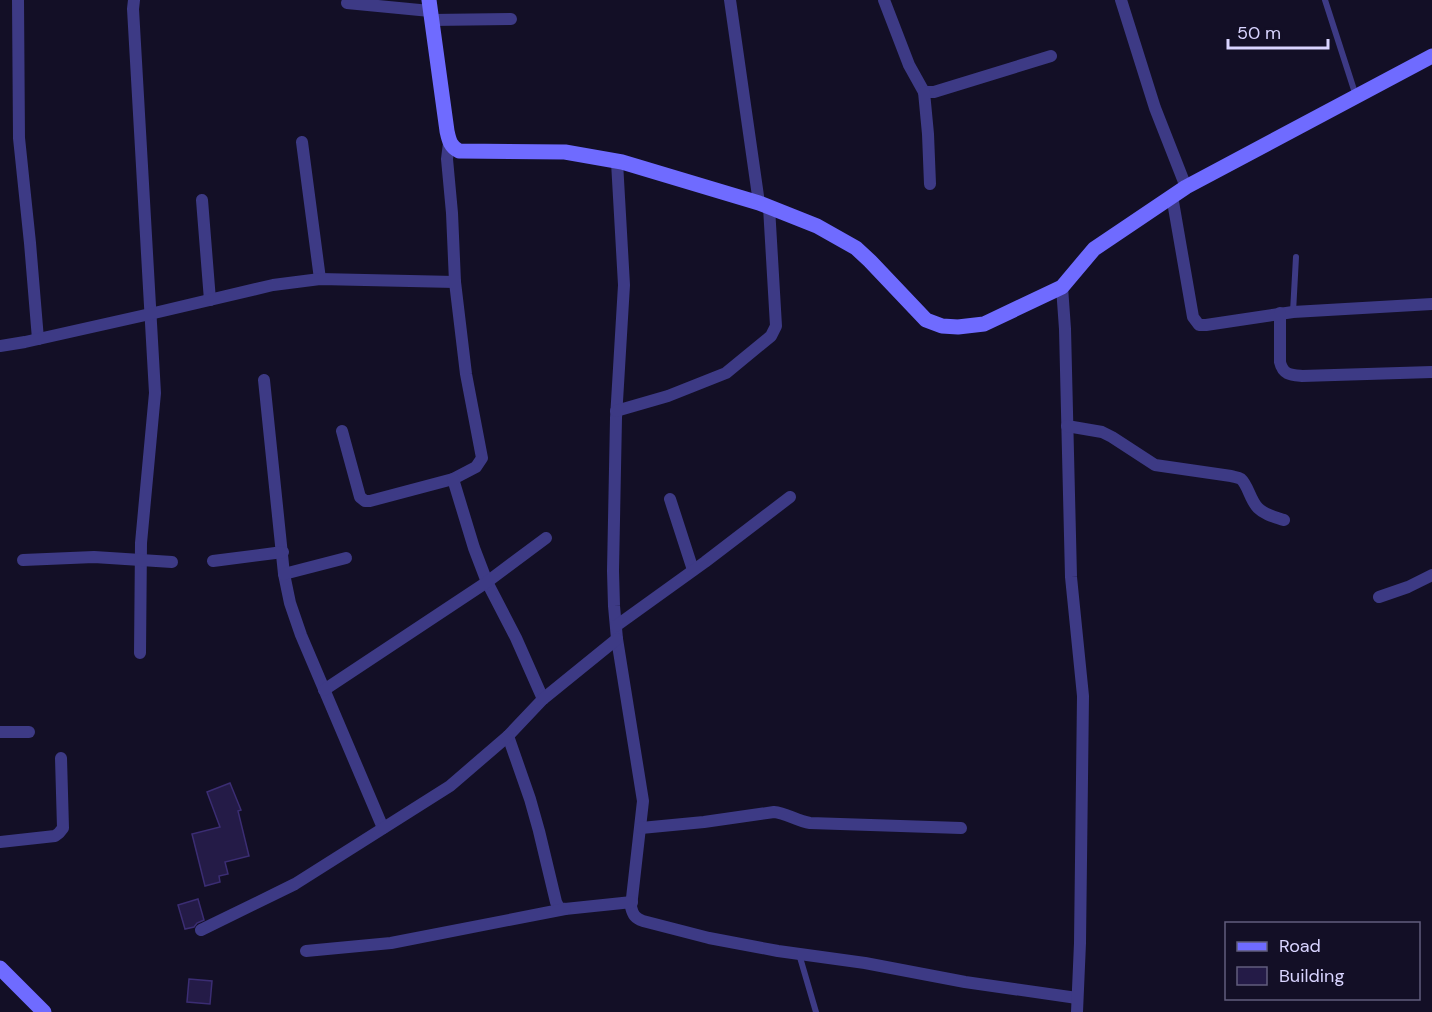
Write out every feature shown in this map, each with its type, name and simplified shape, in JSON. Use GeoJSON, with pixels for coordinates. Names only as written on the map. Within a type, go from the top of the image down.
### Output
{"type":"FeatureCollection","features":[{"type":"Feature","properties":{"kind":"street"},"geometry":{"type":"LineString","coordinates":[[18,0],[19,138],[38,339]]}},
{"type":"Feature","properties":{"kind":"street"},"geometry":{"type":"LineString","coordinates":[[134,0],[155,393],[141,543],[140,653]]}},
{"type":"Feature","properties":{"kind":"street"},"geometry":{"type":"LineString","coordinates":[[616,411],[668,396],[726,373],[771,336],[776,326],[764,205],[730,0]]}},
{"type":"Feature","properties":{"kind":"street"},"geometry":{"type":"LineString","coordinates":[[884,0],[909,64],[924,92],[930,184]]}},
{"type":"Feature","properties":{"kind":"street"},"geometry":{"type":"LineString","coordinates":[[1121,0],[1155,108],[1186,187]]}},
{"type":"Feature","properties":{"kind":"street"},"geometry":{"type":"LineString","coordinates":[[347,3],[511,19]]}},
{"type":"Feature","properties":{"kind":"street"},"geometry":{"type":"LineString","coordinates":[[342,431],[360,496],[364,501],[453,479],[476,467],[482,458],[466,374],[455,282],[447,159],[449,143],[430,10]]}},
{"type":"Feature","properties":{"kind":"street"},"geometry":{"type":"LineString","coordinates":[[924,92],[934,92],[1051,56]]}},
{"type":"Feature","properties":{"kind":"street"},"geometry":{"type":"LineString","coordinates":[[449,143],[459,151],[565,152],[617,162],[711,187],[764,205],[816,226],[856,248],[926,320],[942,326],[958,327],[984,324],[1062,287],[1094,249],[1186,187],[1432,56]]}},
{"type":"Feature","properties":{"kind":"street"},"geometry":{"type":"LineString","coordinates":[[302,142],[320,279]]}},
{"type":"Feature","properties":{"kind":"street"},"geometry":{"type":"LineString","coordinates":[[617,162],[624,285],[616,411],[613,571],[617,639],[643,801],[632,902],[632,912],[635,918],[709,938],[965,982],[1077,998]]}},
{"type":"Feature","properties":{"kind":"street"},"geometry":{"type":"LineString","coordinates":[[1172,196],[1193,317],[1199,325],[1286,313],[1432,304]]}},
{"type":"Feature","properties":{"kind":"street"},"geometry":{"type":"LineString","coordinates":[[202,200],[210,300]]}},
{"type":"Feature","properties":{"kind":"street"},"geometry":{"type":"LineString","coordinates":[[0,346],[150,315],[273,285],[320,279],[455,282]]}},
{"type":"Feature","properties":{"kind":"street"},"geometry":{"type":"LineString","coordinates":[[1062,287],[1071,577],[1083,696],[1077,1012]]}},
{"type":"Feature","properties":{"kind":"street"},"geometry":{"type":"LineString","coordinates":[[1286,313],[1280,362],[1282,369],[1288,375],[1432,372]]}},
{"type":"Feature","properties":{"kind":"street"},"geometry":{"type":"LineString","coordinates":[[264,380],[284,574],[290,603],[324,690],[383,828]]}},
{"type":"Feature","properties":{"kind":"street"},"geometry":{"type":"LineString","coordinates":[[1067,426],[1112,436],[1155,465],[1241,479],[1251,500],[1258,508],[1264,513],[1284,520]]}},
{"type":"Feature","properties":{"kind":"street"},"geometry":{"type":"LineString","coordinates":[[453,479],[474,549],[487,582],[516,638],[543,699]]}},
{"type":"Feature","properties":{"kind":"street"},"geometry":{"type":"LineString","coordinates":[[616,626],[790,497]]}},
{"type":"Feature","properties":{"kind":"street"},"geometry":{"type":"LineString","coordinates":[[670,500],[693,570]]}},
{"type":"Feature","properties":{"kind":"street"},"geometry":{"type":"LineString","coordinates":[[324,690],[487,582],[546,538]]}},
{"type":"Feature","properties":{"kind":"street"},"geometry":{"type":"LineString","coordinates":[[213,561],[283,552]]}},
{"type":"Feature","properties":{"kind":"street"},"geometry":{"type":"LineString","coordinates":[[23,560],[94,557],[171,562]]}},
{"type":"Feature","properties":{"kind":"street"},"geometry":{"type":"LineString","coordinates":[[284,574],[346,558]]}},
{"type":"Feature","properties":{"kind":"street"},"geometry":{"type":"LineString","coordinates":[[1379,597],[1408,587],[1432,575]]}},
{"type":"Feature","properties":{"kind":"street"},"geometry":{"type":"LineString","coordinates":[[201,930],[295,884],[450,786],[508,736],[543,699],[617,639]]}},
{"type":"Feature","properties":{"kind":"street"},"geometry":{"type":"LineString","coordinates":[[0,732],[29,732]]}},
{"type":"Feature","properties":{"kind":"street"},"geometry":{"type":"LineString","coordinates":[[508,736],[533,810],[556,902],[559,908],[565,909]]}},
{"type":"Feature","properties":{"kind":"street"},"geometry":{"type":"LineString","coordinates":[[0,843],[55,836],[63,828],[61,758]]}},
{"type":"Feature","properties":{"kind":"street"},"geometry":{"type":"LineString","coordinates":[[641,828],[774,812],[810,823],[960,828]]}},
{"type":"Feature","properties":{"kind":"street"},"geometry":{"type":"LineString","coordinates":[[306,951],[391,943],[565,909],[632,902]]}},
{"type":"Feature","properties":{"kind":"street"},"geometry":{"type":"LineString","coordinates":[[0,968],[44,1012]]}},
{"type":"Feature","properties":{"kind":"lane"},"geometry":{"type":"LineString","coordinates":[[1325,0],[1356,96]]}},
{"type":"Feature","properties":{"kind":"lane"},"geometry":{"type":"LineString","coordinates":[[1286,313],[1296,257]]}},
{"type":"Feature","properties":{"kind":"lane"},"geometry":{"type":"LineString","coordinates":[[799,954],[816,1012]]}},
{"type":"Feature","properties":{"kind":"building"},"geometry":{"type":"Polygon","coordinates":[[[230,783],[241,810],[238,811],[249,856],[225,862],[228,874],[219,876],[220,882],[205,886],[192,834],[220,827],[207,792],[230,783]]]}},
{"type":"Feature","properties":{"kind":"building"},"geometry":{"type":"Polygon","coordinates":[[[198,899],[204,920],[194,927],[185,929],[178,905],[198,899]]]}},
{"type":"Feature","properties":{"kind":"building"},"geometry":{"type":"Polygon","coordinates":[[[189,979],[212,981],[210,1004],[187,1002],[189,979]]]}}]}
